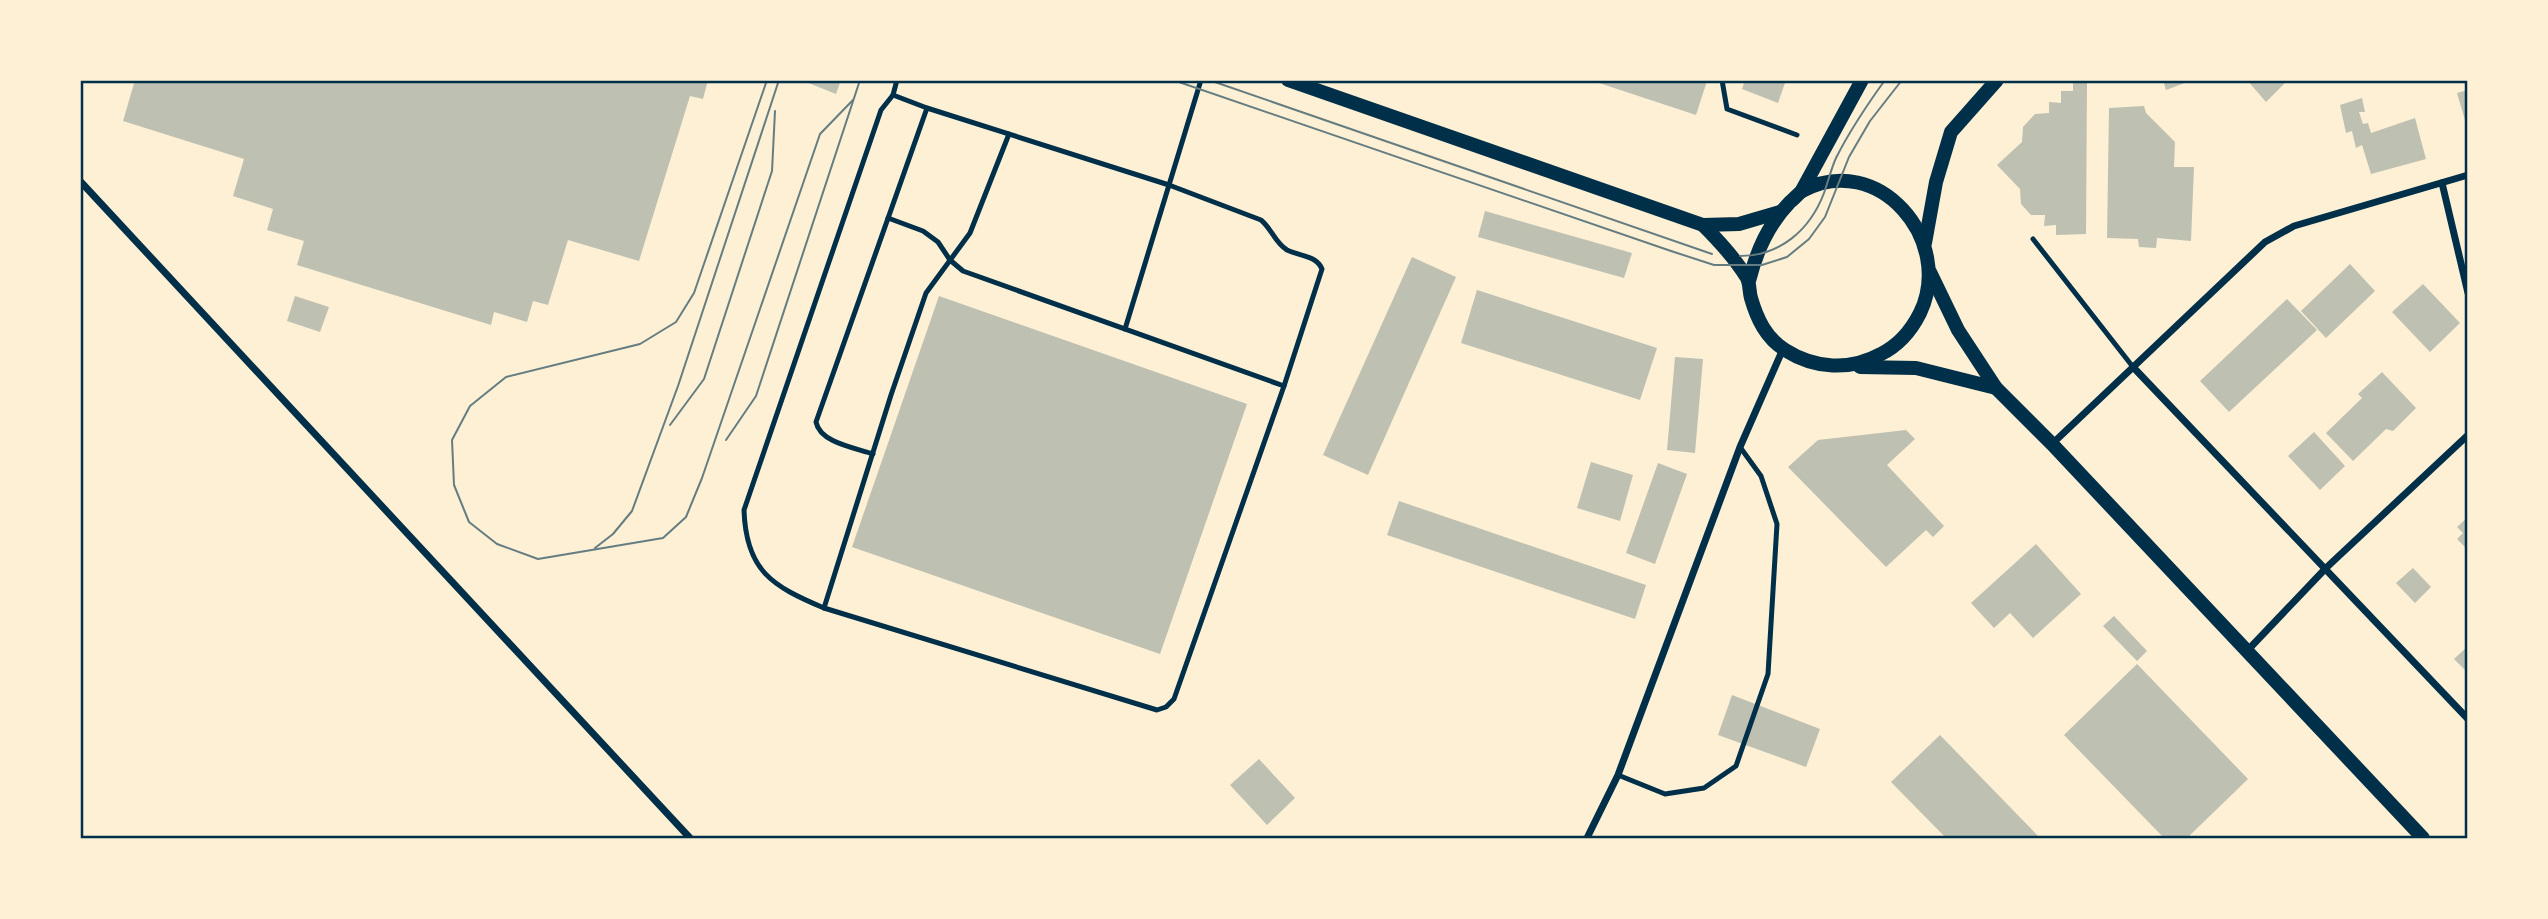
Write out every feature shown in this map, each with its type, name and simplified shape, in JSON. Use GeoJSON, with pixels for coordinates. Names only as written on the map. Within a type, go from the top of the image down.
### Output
{"type":"FeatureCollection","features":[{"type":"Feature","properties":{"kind":"main road"},"geometry":{"type":"LineString","coordinates":[[1288,80],[1703,225],[1739,224],[1780,212]]}},
{"type":"Feature","properties":{"kind":"main road"},"geometry":{"type":"LineString","coordinates":[[1862,80],[1801,192],[1780,212],[1756,254],[1749,281],[1750,296],[1762,329],[1783,349],[1810,362],[1838,366],[1916,368],[1996,388]]}},
{"type":"Feature","properties":{"kind":"main road"},"geometry":{"type":"LineString","coordinates":[[1925,243],[1936,182],[1951,132],[1997,80]]}},
{"type":"Feature","properties":{"kind":"main road"},"geometry":{"type":"LineString","coordinates":[[1801,192],[1836,180],[1865,185],[1890,198],[1911,218],[1925,243],[1930,272],[1958,331],[1996,388],[2423,838]]}},
{"type":"Feature","properties":{"kind":"main road"},"geometry":{"type":"LineString","coordinates":[[1703,225],[1730,253],[1749,281]]}},
{"type":"Feature","properties":{"kind":"main road"},"geometry":{"type":"LineString","coordinates":[[1838,366],[1867,362],[1893,348],[1913,327],[1926,301],[1930,272]]}},
{"type":"Feature","properties":{"kind":"street"},"geometry":{"type":"LineString","coordinates":[[2052,444],[2265,242],[2294,226],[2468,175]]}},
{"type":"Feature","properties":{"kind":"street"},"geometry":{"type":"LineString","coordinates":[[80,181],[690,838]]}},
{"type":"Feature","properties":{"kind":"street"},"geometry":{"type":"LineString","coordinates":[[2442,183],[2468,293]]}},
{"type":"Feature","properties":{"kind":"street"},"geometry":{"type":"LineString","coordinates":[[1587,838],[1618,775],[1740,447],[1783,349]]}},
{"type":"Feature","properties":{"kind":"street"},"geometry":{"type":"LineString","coordinates":[[2133,367],[2468,719]]}},
{"type":"Feature","properties":{"kind":"street"},"geometry":{"type":"LineString","coordinates":[[2247,651],[2326,568],[2468,435]]}},
{"type":"Feature","properties":{"kind":"lane"},"geometry":{"type":"LineString","coordinates":[[893,95],[1169,185],[1261,220],[1271,228],[1276,240],[1286,249],[1319,263],[1322,269],[1284,386],[1174,699],[1166,707],[1157,710],[824,608],[790,594],[766,575],[753,558],[745,535],[744,510],[881,110],[893,95],[897,80]]}},
{"type":"Feature","properties":{"kind":"lane"},"geometry":{"type":"LineString","coordinates":[[1125,329],[1201,80]]}},
{"type":"Feature","properties":{"kind":"lane"},"geometry":{"type":"LineString","coordinates":[[1722,80],[1727,109],[1797,135]]}},
{"type":"Feature","properties":{"kind":"lane"},"geometry":{"type":"LineString","coordinates":[[873,454],[824,437],[816,422],[927,108]]}},
{"type":"Feature","properties":{"kind":"lane"},"geometry":{"type":"LineString","coordinates":[[824,608],[926,293],[970,233],[1009,134]]}},
{"type":"Feature","properties":{"kind":"lane"},"geometry":{"type":"LineString","coordinates":[[888,218],[923,230],[938,242],[950,260],[963,271],[1284,386]]}},
{"type":"Feature","properties":{"kind":"lane"},"geometry":{"type":"LineString","coordinates":[[2033,239],[2133,367]]}},
{"type":"Feature","properties":{"kind":"lane"},"geometry":{"type":"LineString","coordinates":[[1618,775],[1665,794],[1704,788],[1736,766],[1769,674],[1777,524],[1761,476],[1740,447]]}},
{"type":"Feature","properties":{"kind":"building"},"geometry":{"type":"Polygon","coordinates":[[[135,80],[708,80],[703,99],[690,96],[639,261],[568,240],[548,305],[533,301],[527,322],[494,312],[491,325],[297,265],[304,241],[267,230],[273,209],[233,196],[244,159],[123,121],[135,80]]]}},
{"type":"Feature","properties":{"kind":"building"},"geometry":{"type":"Polygon","coordinates":[[[801,80],[841,80],[836,94],[801,80]]]}},
{"type":"Feature","properties":{"kind":"building"},"geometry":{"type":"Polygon","coordinates":[[[1590,80],[1705,80],[1707,81],[1696,115],[1590,80]]]}},
{"type":"Feature","properties":{"kind":"building"},"geometry":{"type":"Polygon","coordinates":[[[1745,80],[1786,80],[1778,103],[1742,89],[1745,80]]]}},
{"type":"Feature","properties":{"kind":"building"},"geometry":{"type":"Polygon","coordinates":[[[2163,80],[2190,80],[2190,81],[2166,90],[2163,80]]]}},
{"type":"Feature","properties":{"kind":"building"},"geometry":{"type":"Polygon","coordinates":[[[2247,80],[2288,80],[2266,102],[2247,80]]]}},
{"type":"Feature","properties":{"kind":"building"},"geometry":{"type":"Polygon","coordinates":[[[2073,83],[2087,83],[2086,234],[2056,235],[2056,225],[2044,226],[2045,215],[2031,215],[2021,204],[2020,189],[1997,165],[2022,142],[2023,127],[2035,114],[2049,113],[2049,102],[2061,103],[2061,91],[2073,91],[2073,83]]]}},
{"type":"Feature","properties":{"kind":"building"},"geometry":{"type":"Polygon","coordinates":[[[2468,90],[2468,127],[2467,127],[2457,93],[2468,90]]]}},
{"type":"Feature","properties":{"kind":"building"},"geometry":{"type":"Polygon","coordinates":[[[2362,98],[2365,112],[2359,112],[2363,124],[2368,123],[2371,133],[2415,118],[2426,159],[2371,174],[2362,145],[2356,148],[2352,131],[2346,133],[2340,105],[2362,98]]]}},
{"type":"Feature","properties":{"kind":"building"},"geometry":{"type":"Polygon","coordinates":[[[2144,106],[2146,113],[2175,142],[2174,167],[2194,167],[2191,241],[2157,238],[2156,248],[2139,247],[2138,239],[2107,238],[2109,108],[2144,106]]]}},
{"type":"Feature","properties":{"kind":"building"},"geometry":{"type":"Polygon","coordinates":[[[1485,211],[1632,253],[1624,278],[1478,237],[1485,211]]]}},
{"type":"Feature","properties":{"kind":"building"},"geometry":{"type":"Polygon","coordinates":[[[1412,257],[1456,277],[1368,475],[1323,455],[1412,257]]]}},
{"type":"Feature","properties":{"kind":"building"},"geometry":{"type":"Polygon","coordinates":[[[2350,264],[2375,291],[2326,338],[2301,311],[2350,264]]]}},
{"type":"Feature","properties":{"kind":"building"},"geometry":{"type":"Polygon","coordinates":[[[2423,284],[2460,323],[2430,352],[2392,312],[2423,284]]]}},
{"type":"Feature","properties":{"kind":"building"},"geometry":{"type":"Polygon","coordinates":[[[1477,290],[1657,348],[1640,400],[1461,343],[1477,290]]]}},
{"type":"Feature","properties":{"kind":"building"},"geometry":{"type":"Polygon","coordinates":[[[295,296],[329,307],[320,332],[287,321],[295,296]]]}},
{"type":"Feature","properties":{"kind":"building"},"geometry":{"type":"Polygon","coordinates":[[[939,296],[1247,404],[1160,654],[852,547],[939,296]]]}},
{"type":"Feature","properties":{"kind":"building"},"geometry":{"type":"Polygon","coordinates":[[[2287,299],[2317,330],[2229,412],[2200,381],[2287,299]]]}},
{"type":"Feature","properties":{"kind":"building"},"geometry":{"type":"Polygon","coordinates":[[[1675,357],[1703,359],[1695,453],[1667,450],[1675,357]]]}},
{"type":"Feature","properties":{"kind":"building"},"geometry":{"type":"Polygon","coordinates":[[[2382,372],[2416,408],[2393,431],[2386,429],[2353,461],[2326,433],[2362,398],[2358,394],[2382,372]]]}},
{"type":"Feature","properties":{"kind":"building"},"geometry":{"type":"Polygon","coordinates":[[[1906,430],[1915,439],[1887,465],[1944,526],[1933,537],[1926,530],[1886,567],[1788,467],[1818,440],[1906,430]]]}},
{"type":"Feature","properties":{"kind":"building"},"geometry":{"type":"Polygon","coordinates":[[[2314,432],[2345,466],[2320,490],[2288,456],[2314,432]]]}},
{"type":"Feature","properties":{"kind":"building"},"geometry":{"type":"Polygon","coordinates":[[[1591,462],[1633,475],[1620,521],[1577,508],[1591,462]]]}},
{"type":"Feature","properties":{"kind":"building"},"geometry":{"type":"Polygon","coordinates":[[[1658,463],[1687,474],[1655,564],[1626,553],[1658,463]]]}},
{"type":"Feature","properties":{"kind":"building"},"geometry":{"type":"Polygon","coordinates":[[[1399,501],[1646,585],[1635,619],[1387,535],[1399,501]]]}},
{"type":"Feature","properties":{"kind":"building"},"geometry":{"type":"Polygon","coordinates":[[[2468,517],[2468,550],[2457,539],[2463,533],[2457,527],[2468,517]]]}},
{"type":"Feature","properties":{"kind":"building"},"geometry":{"type":"Polygon","coordinates":[[[2036,544],[2081,594],[2033,638],[2010,613],[1994,628],[1971,603],[2036,544]]]}},
{"type":"Feature","properties":{"kind":"building"},"geometry":{"type":"Polygon","coordinates":[[[2413,568],[2431,587],[2415,603],[2396,583],[2413,568]]]}},
{"type":"Feature","properties":{"kind":"building"},"geometry":{"type":"Polygon","coordinates":[[[2114,616],[2147,651],[2137,661],[2103,626],[2114,616]]]}},
{"type":"Feature","properties":{"kind":"building"},"geometry":{"type":"Polygon","coordinates":[[[2468,646],[2468,673],[2454,659],[2468,646]]]}},
{"type":"Feature","properties":{"kind":"building"},"geometry":{"type":"Polygon","coordinates":[[[2137,664],[2248,779],[2187,838],[2164,838],[2064,735],[2137,664]]]}},
{"type":"Feature","properties":{"kind":"building"},"geometry":{"type":"Polygon","coordinates":[[[1732,695],[1820,729],[1806,767],[1718,735],[1732,695]]]}},
{"type":"Feature","properties":{"kind":"building"},"geometry":{"type":"Polygon","coordinates":[[[1940,735],[2040,838],[1946,838],[1891,782],[1940,735]]]}},
{"type":"Feature","properties":{"kind":"building"},"geometry":{"type":"Polygon","coordinates":[[[1259,759],[1295,798],[1267,825],[1230,785],[1259,759]]]}},
{"type":"Feature","properties":{"kind":"tram line"},"geometry":{"type":"LineString","coordinates":[[767,80],[694,293],[676,322],[640,344],[506,377],[470,406],[452,440],[454,485],[469,522],[497,544],[538,559],[663,538],[686,517],[702,478],[820,134],[853,100]]}},
{"type":"Feature","properties":{"kind":"tram line"},"geometry":{"type":"LineString","coordinates":[[595,548],[613,534],[632,511],[678,386],[779,80]]}},
{"type":"Feature","properties":{"kind":"tram line"},"geometry":{"type":"LineString","coordinates":[[726,440],[756,396],[860,80]]}},
{"type":"Feature","properties":{"kind":"tram line"},"geometry":{"type":"LineString","coordinates":[[1173,80],[1714,265],[1762,265],[1787,257],[1809,239],[1825,217],[1849,157],[1870,121],[1902,80]]}},
{"type":"Feature","properties":{"kind":"tram line"},"geometry":{"type":"LineString","coordinates":[[1209,80],[1712,254]]}},
{"type":"Feature","properties":{"kind":"tram line"},"geometry":{"type":"LineString","coordinates":[[1740,256],[1755,255],[1780,246],[1802,229],[1818,206],[1841,148],[1885,80]]}},
{"type":"Feature","properties":{"kind":"tram line"},"geometry":{"type":"LineString","coordinates":[[670,425],[704,379],[772,171],[775,111]]}}]}
